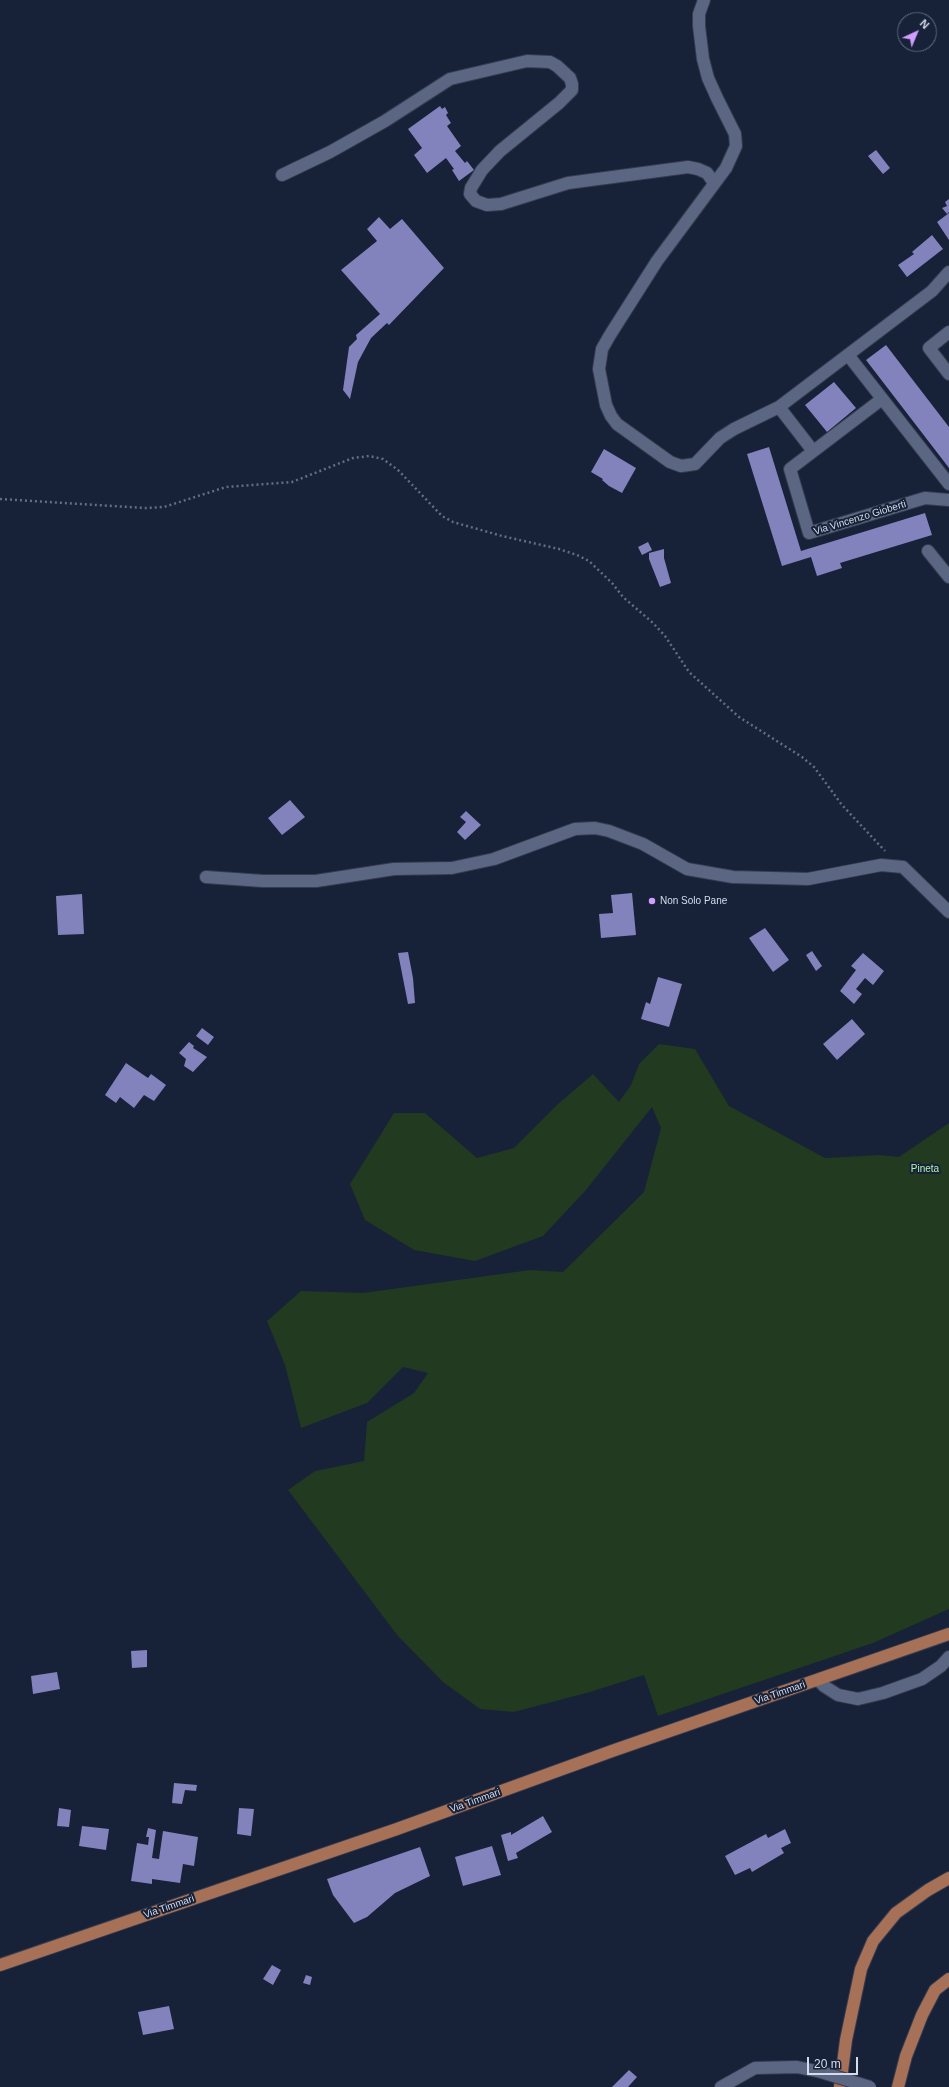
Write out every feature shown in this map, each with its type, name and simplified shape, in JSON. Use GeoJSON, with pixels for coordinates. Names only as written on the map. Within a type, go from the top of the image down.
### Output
{"type":"FeatureCollection","features":[{"type":"Feature","properties":{"kind":"main road","name":"Via Timmari"},"geometry":{"type":"LineString","coordinates":[[0,1965],[397,1829],[949,1634]]}},
{"type":"Feature","properties":{"kind":"main road"},"geometry":{"type":"LineString","coordinates":[[840,2087],[846,2040],[861,1970],[873,1941],[896,1913],[928,1890],[949,1878]]}},
{"type":"Feature","properties":{"kind":"main road"},"geometry":{"type":"LineString","coordinates":[[898,2087],[906,2056],[922,2015],[935,1990],[949,1979]]}},
{"type":"Feature","properties":{"kind":"street"},"geometry":{"type":"LineString","coordinates":[[704,0],[699,14],[703,59],[714,92],[735,134],[736,146],[726,168],[635,292],[602,349],[599,369],[606,405],[611,416],[628,432],[670,462],[681,466],[695,464],[720,438],[734,428],[779,407],[932,291],[949,272]]}},
{"type":"Feature","properties":{"kind":"street"},"geometry":{"type":"LineString","coordinates":[[282,176],[330,152],[378,125],[450,79],[527,61],[550,62],[557,66],[570,78],[572,90],[559,103],[500,151],[482,170],[471,188],[470,194],[476,201],[487,205],[501,204],[568,183],[667,169],[698,169],[707,173],[714,183]]}},
{"type":"Feature","properties":{"kind":"street"},"geometry":{"type":"LineString","coordinates":[[949,332],[929,348],[949,374]]}},
{"type":"Feature","properties":{"kind":"street"},"geometry":{"type":"LineString","coordinates":[[848,355],[949,484]]}},
{"type":"Feature","properties":{"kind":"street","name":"Via Vincenzo Gioberti"},"geometry":{"type":"LineString","coordinates":[[882,399],[790,469],[809,533],[925,498],[949,500]]}},
{"type":"Feature","properties":{"kind":"street"},"geometry":{"type":"LineString","coordinates":[[779,407],[813,451]]}},
{"type":"Feature","properties":{"kind":"street"},"geometry":{"type":"LineString","coordinates":[[928,551],[949,577]]}},
{"type":"Feature","properties":{"kind":"street"},"geometry":{"type":"LineString","coordinates":[[206,877],[263,881],[316,881],[394,869],[452,868],[494,859],[575,829],[586,827],[609,831],[643,844],[687,869],[733,877],[808,879],[881,865],[903,867],[949,912]]}},
{"type":"Feature","properties":{"kind":"street"},"geometry":{"type":"LineString","coordinates":[[818,1680],[838,1695],[858,1698],[883,1693],[922,1679],[941,1666],[949,1657]]}},
{"type":"Feature","properties":{"kind":"street"},"geometry":{"type":"LineString","coordinates":[[721,2087],[755,2068],[797,2067],[821,2072],[870,2087]]}},
{"type":"Feature","properties":{"kind":"path"},"geometry":{"type":"LineString","coordinates":[[0,499],[145,508],[164,507],[226,487],[292,482],[354,458],[369,456],[383,459],[398,470],[442,516],[453,522],[502,536],[559,549],[578,555],[589,561],[612,583],[623,597],[653,623],[665,636],[689,672],[739,717],[802,757],[814,767],[857,824],[903,867]]}},
{"type":"Feature","properties":{"kind":"green space","name":"Pineta"},"geometry":{"type":"Polygon","coordinates":[[[659,1044],[695,1049],[729,1106],[825,1158],[880,1155],[899,1157],[949,1123],[949,1609],[873,1643],[658,1716],[644,1675],[590,1692],[514,1712],[480,1709],[443,1682],[397,1635],[288,1490],[315,1471],[364,1461],[367,1422],[414,1393],[428,1373],[403,1367],[367,1403],[301,1428],[285,1365],[267,1321],[301,1291],[363,1293],[530,1270],[563,1272],[644,1192],[661,1128],[652,1107],[586,1190],[543,1236],[475,1261],[414,1250],[365,1220],[350,1184],[394,1113],[425,1113],[477,1158],[514,1148],[558,1104],[593,1074],[619,1102],[631,1085],[639,1064],[659,1044]]]}},
{"type":"Feature","properties":{"kind":"building"},"geometry":{"type":"Polygon","coordinates":[[[440,106],[442,109],[445,107],[448,113],[446,115],[451,123],[447,126],[461,146],[455,151],[465,163],[467,161],[474,170],[459,181],[452,170],[454,169],[446,158],[427,173],[414,155],[422,148],[408,129],[440,106]]]}},
{"type":"Feature","properties":{"kind":"building"},"geometry":{"type":"Polygon","coordinates":[[[876,150],[890,168],[883,174],[868,156],[876,150]]]}},
{"type":"Feature","properties":{"kind":"building"},"geometry":{"type":"Polygon","coordinates":[[[949,199],[949,212],[947,214],[942,208],[947,206],[945,202],[949,199]]]}},
{"type":"Feature","properties":{"kind":"building"},"geometry":{"type":"Polygon","coordinates":[[[949,213],[949,240],[937,222],[949,213]]]}},
{"type":"Feature","properties":{"kind":"building"},"geometry":{"type":"Polygon","coordinates":[[[379,217],[390,229],[402,219],[444,268],[389,325],[387,323],[371,338],[358,362],[350,399],[343,390],[349,347],[357,339],[356,335],[380,314],[341,270],[377,241],[367,229],[379,217]]]}},
{"type":"Feature","properties":{"kind":"building"},"geometry":{"type":"Polygon","coordinates":[[[932,235],[943,249],[907,277],[898,265],[914,254],[912,252],[932,235]]]}},
{"type":"Feature","properties":{"kind":"building"},"geometry":{"type":"Polygon","coordinates":[[[886,345],[949,427],[949,468],[866,360],[886,345]]]}},
{"type":"Feature","properties":{"kind":"building"},"geometry":{"type":"Polygon","coordinates":[[[834,382],[856,408],[827,432],[805,405],[834,382]]]}},
{"type":"Feature","properties":{"kind":"building"},"geometry":{"type":"Polygon","coordinates":[[[769,447],[801,551],[925,513],[932,535],[840,563],[842,568],[817,576],[811,557],[782,566],[747,454],[769,447]]]}},
{"type":"Feature","properties":{"kind":"building"},"geometry":{"type":"Polygon","coordinates":[[[604,449],[636,468],[622,493],[609,486],[602,480],[603,479],[591,472],[604,449]]]}},
{"type":"Feature","properties":{"kind":"building"},"geometry":{"type":"Polygon","coordinates":[[[648,542],[652,550],[642,555],[638,547],[648,542]]]}},
{"type":"Feature","properties":{"kind":"building"},"geometry":{"type":"Polygon","coordinates":[[[664,549],[664,558],[671,583],[660,587],[649,559],[649,553],[664,549]]]}},
{"type":"Feature","properties":{"kind":"building"},"geometry":{"type":"Polygon","coordinates":[[[290,800],[305,817],[282,835],[268,818],[290,800]]]}},
{"type":"Feature","properties":{"kind":"building"},"geometry":{"type":"Polygon","coordinates":[[[466,811],[481,825],[465,840],[457,832],[466,822],[460,817],[466,811]]]}},
{"type":"Feature","properties":{"kind":"building"},"geometry":{"type":"Polygon","coordinates":[[[632,893],[636,935],[601,938],[599,914],[613,913],[611,895],[632,893]]]}},
{"type":"Feature","properties":{"kind":"building"},"geometry":{"type":"Polygon","coordinates":[[[82,894],[84,934],[58,935],[56,896],[82,894]]]}},
{"type":"Feature","properties":{"kind":"building"},"geometry":{"type":"Polygon","coordinates":[[[765,928],[789,960],[773,972],[749,938],[765,928]]]}},
{"type":"Feature","properties":{"kind":"building"},"geometry":{"type":"Polygon","coordinates":[[[812,951],[822,966],[816,971],[806,955],[812,951]]]}},
{"type":"Feature","properties":{"kind":"building"},"geometry":{"type":"Polygon","coordinates":[[[408,952],[413,978],[415,1003],[408,1004],[398,953],[408,952]]]}},
{"type":"Feature","properties":{"kind":"building"},"geometry":{"type":"Polygon","coordinates":[[[863,953],[884,971],[873,985],[865,978],[856,989],[862,994],[854,1004],[840,991],[856,970],[851,966],[863,953]]]}},
{"type":"Feature","properties":{"kind":"building"},"geometry":{"type":"Polygon","coordinates":[[[658,977],[682,984],[669,1027],[641,1019],[646,1002],[650,1004],[658,977]]]}},
{"type":"Feature","properties":{"kind":"building"},"geometry":{"type":"Polygon","coordinates":[[[852,1019],[865,1034],[837,1060],[823,1044],[852,1019]]]}},
{"type":"Feature","properties":{"kind":"building"},"geometry":{"type":"Polygon","coordinates":[[[202,1028],[214,1037],[208,1045],[196,1036],[202,1028]]]}},
{"type":"Feature","properties":{"kind":"building"},"geometry":{"type":"Polygon","coordinates":[[[189,1042],[194,1046],[193,1048],[207,1057],[193,1072],[184,1066],[186,1059],[179,1053],[189,1042]]]}},
{"type":"Feature","properties":{"kind":"building"},"geometry":{"type":"Polygon","coordinates":[[[126,1063],[148,1078],[151,1074],[166,1085],[154,1101],[144,1095],[134,1108],[120,1097],[116,1103],[105,1095],[126,1063]]]}},
{"type":"Feature","properties":{"kind":"building"},"geometry":{"type":"Polygon","coordinates":[[[147,1650],[147,1667],[132,1668],[131,1651],[147,1650]]]}},
{"type":"Feature","properties":{"kind":"building"},"geometry":{"type":"Polygon","coordinates":[[[57,1672],[60,1689],[33,1694],[31,1676],[57,1672]]]}},
{"type":"Feature","properties":{"kind":"building"},"geometry":{"type":"Polygon","coordinates":[[[174,1783],[197,1785],[196,1791],[185,1790],[182,1804],[172,1803],[174,1783]]]}},
{"type":"Feature","properties":{"kind":"building"},"geometry":{"type":"Polygon","coordinates":[[[59,1808],[71,1810],[69,1827],[57,1826],[59,1808]]]}},
{"type":"Feature","properties":{"kind":"building"},"geometry":{"type":"Polygon","coordinates":[[[239,1808],[254,1809],[251,1836],[237,1834],[239,1808]]]}},
{"type":"Feature","properties":{"kind":"building"},"geometry":{"type":"Polygon","coordinates":[[[543,1816],[552,1832],[516,1853],[518,1858],[508,1861],[501,1835],[511,1832],[511,1835],[543,1816]]]}},
{"type":"Feature","properties":{"kind":"building"},"geometry":{"type":"Polygon","coordinates":[[[82,1826],[109,1829],[106,1850],[79,1846],[82,1826]]]}},
{"type":"Feature","properties":{"kind":"building"},"geometry":{"type":"Polygon","coordinates":[[[148,1828],[156,1830],[152,1858],[159,1859],[163,1831],[198,1837],[194,1866],[183,1864],[180,1883],[152,1879],[152,1884],[131,1881],[137,1843],[148,1845],[149,1837],[146,1837],[148,1828]]]}},
{"type":"Feature","properties":{"kind":"building"},"geometry":{"type":"Polygon","coordinates":[[[785,1829],[791,1843],[781,1848],[784,1853],[752,1872],[750,1868],[735,1875],[725,1856],[766,1834],[768,1838],[785,1829]]]}},
{"type":"Feature","properties":{"kind":"building"},"geometry":{"type":"Polygon","coordinates":[[[492,1846],[501,1875],[463,1886],[455,1857],[492,1846]]]}},
{"type":"Feature","properties":{"kind":"building"},"geometry":{"type":"Polygon","coordinates":[[[420,1847],[430,1876],[395,1893],[367,1917],[354,1923],[333,1895],[327,1879],[420,1847]]]}},
{"type":"Feature","properties":{"kind":"building"},"geometry":{"type":"Polygon","coordinates":[[[272,1965],[281,1970],[273,1985],[263,1979],[272,1965]]]}},
{"type":"Feature","properties":{"kind":"building"},"geometry":{"type":"Polygon","coordinates":[[[306,1975],[312,1977],[310,1985],[303,1983],[306,1975]]]}},
{"type":"Feature","properties":{"kind":"building"},"geometry":{"type":"Polygon","coordinates":[[[169,2006],[174,2029],[143,2035],[138,2012],[169,2006]]]}},
{"type":"Feature","properties":{"kind":"building"},"geometry":{"type":"Polygon","coordinates":[[[629,2070],[637,2077],[628,2087],[612,2087],[629,2070]]]}},
{"type":"Feature","properties":{"kind":"place","name":"Non Solo Pane"},"geometry":{"type":"Point","coordinates":[652,901]}}]}
